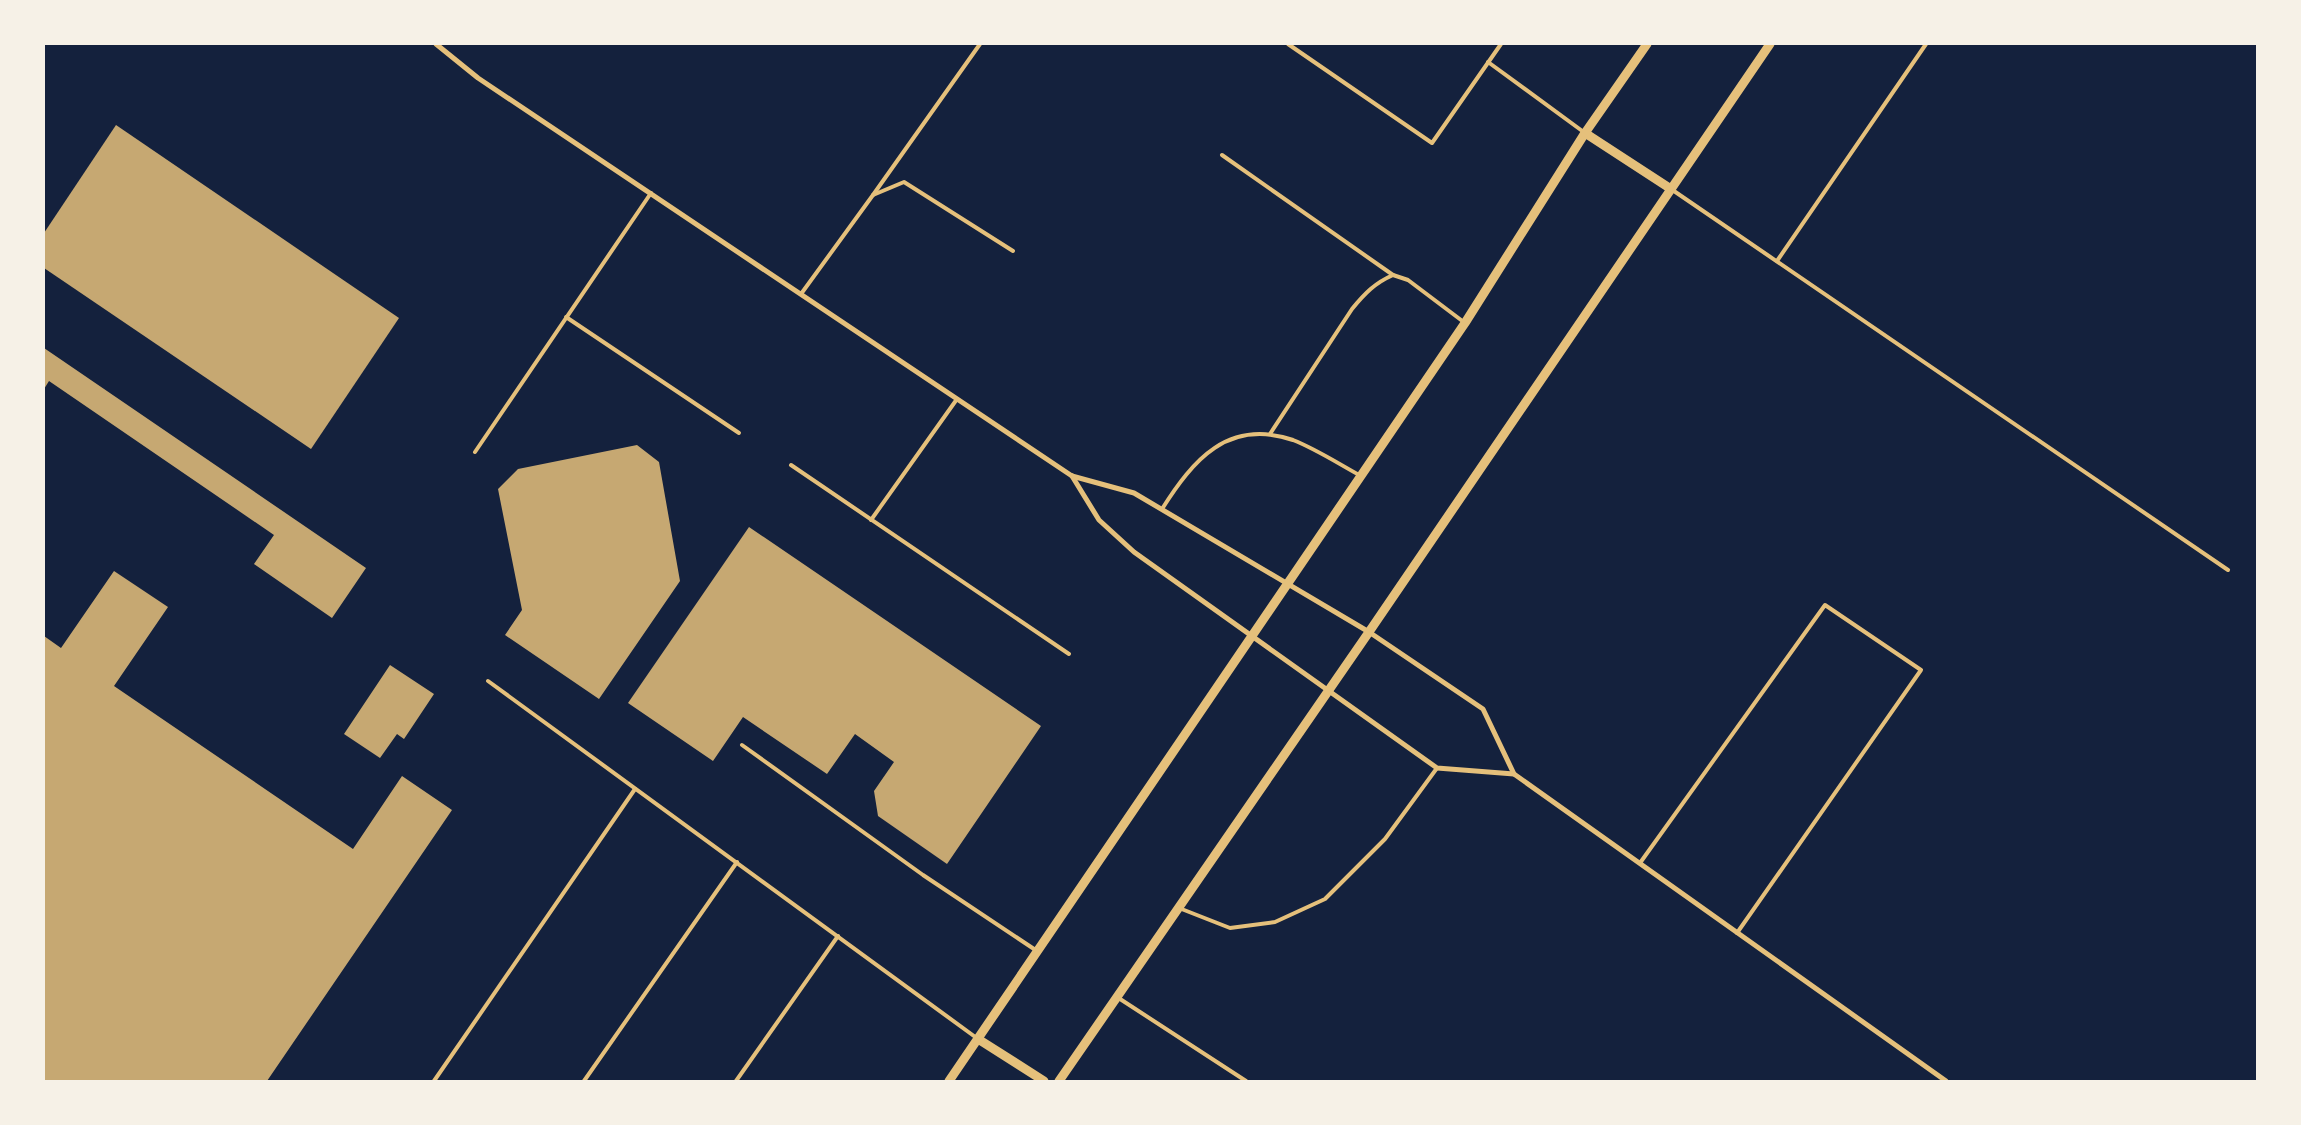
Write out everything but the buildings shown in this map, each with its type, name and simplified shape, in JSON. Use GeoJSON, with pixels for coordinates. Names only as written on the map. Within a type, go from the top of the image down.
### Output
{"type":"FeatureCollection","features":[{"type":"Feature","properties":{"kind":"street"},"geometry":{"type":"LineString","coordinates":[[436,44],[478,78],[1072,476],[1134,494],[1162,509],[1369,632],[1483,709],[1514,774],[1942,1080]]}},
{"type":"Feature","properties":{"kind":"street"},"geometry":{"type":"LineString","coordinates":[[948,1081],[1038,952],[1465,323],[1585,133],[1647,44]]}},
{"type":"Feature","properties":{"kind":"street"},"geometry":{"type":"LineString","coordinates":[[1058,1081],[1369,632],[1770,44]]}},
{"type":"Feature","properties":{"kind":"street"},"geometry":{"type":"LineString","coordinates":[[1585,133],[1671,188]]}},
{"type":"Feature","properties":{"kind":"street"},"geometry":{"type":"LineString","coordinates":[[1072,476],[1099,520],[1134,552],[1437,768],[1514,774]]}},
{"type":"Feature","properties":{"kind":"street"},"geometry":{"type":"LineString","coordinates":[[978,1038],[1044,1081]]}},
{"type":"Feature","properties":{"kind":"lane"},"geometry":{"type":"LineString","coordinates":[[801,294],[874,195],[980,44]]}},
{"type":"Feature","properties":{"kind":"lane"},"geometry":{"type":"LineString","coordinates":[[1288,44],[1432,143],[1501,44]]}},
{"type":"Feature","properties":{"kind":"lane"},"geometry":{"type":"LineString","coordinates":[[1777,261],[1926,44]]}},
{"type":"Feature","properties":{"kind":"lane"},"geometry":{"type":"LineString","coordinates":[[1488,62],[1585,133]]}},
{"type":"Feature","properties":{"kind":"lane"},"geometry":{"type":"LineString","coordinates":[[1222,155],[1393,275],[1408,280],[1465,323]]}},
{"type":"Feature","properties":{"kind":"lane"},"geometry":{"type":"LineString","coordinates":[[874,195],[904,182],[1013,252]]}},
{"type":"Feature","properties":{"kind":"lane"},"geometry":{"type":"LineString","coordinates":[[1671,188],[2228,570]]}},
{"type":"Feature","properties":{"kind":"lane"},"geometry":{"type":"LineString","coordinates":[[475,452],[650,193]]}},
{"type":"Feature","properties":{"kind":"lane"},"geometry":{"type":"LineString","coordinates":[[1270,434],[1352,309],[1366,292],[1379,281],[1393,275]]}},
{"type":"Feature","properties":{"kind":"lane"},"geometry":{"type":"LineString","coordinates":[[566,317],[739,433]]}},
{"type":"Feature","properties":{"kind":"lane"},"geometry":{"type":"LineString","coordinates":[[871,520],[956,398]]}},
{"type":"Feature","properties":{"kind":"lane"},"geometry":{"type":"LineString","coordinates":[[1162,509],[1182,478],[1209,451],[1222,442],[1247,435],[1270,434],[1294,441],[1361,476]]}},
{"type":"Feature","properties":{"kind":"lane"},"geometry":{"type":"LineString","coordinates":[[790,465],[1070,654]]}},
{"type":"Feature","properties":{"kind":"lane"},"geometry":{"type":"LineString","coordinates":[[1640,863],[1825,605],[1921,670],[1737,932]]}},
{"type":"Feature","properties":{"kind":"lane"},"geometry":{"type":"LineString","coordinates":[[488,681],[978,1038]]}},
{"type":"Feature","properties":{"kind":"lane"},"geometry":{"type":"LineString","coordinates":[[742,745],[923,875],[1038,952]]}},
{"type":"Feature","properties":{"kind":"lane"},"geometry":{"type":"LineString","coordinates":[[1178,908],[1230,928],[1275,922],[1325,899],[1385,840],[1437,768]]}},
{"type":"Feature","properties":{"kind":"lane"},"geometry":{"type":"LineString","coordinates":[[434,1081],[635,789]]}},
{"type":"Feature","properties":{"kind":"lane"},"geometry":{"type":"LineString","coordinates":[[584,1081],[737,862]]}},
{"type":"Feature","properties":{"kind":"lane"},"geometry":{"type":"LineString","coordinates":[[736,1081],[838,936]]}},
{"type":"Feature","properties":{"kind":"lane"},"geometry":{"type":"LineString","coordinates":[[1117,997],[1246,1081]]}}]}
